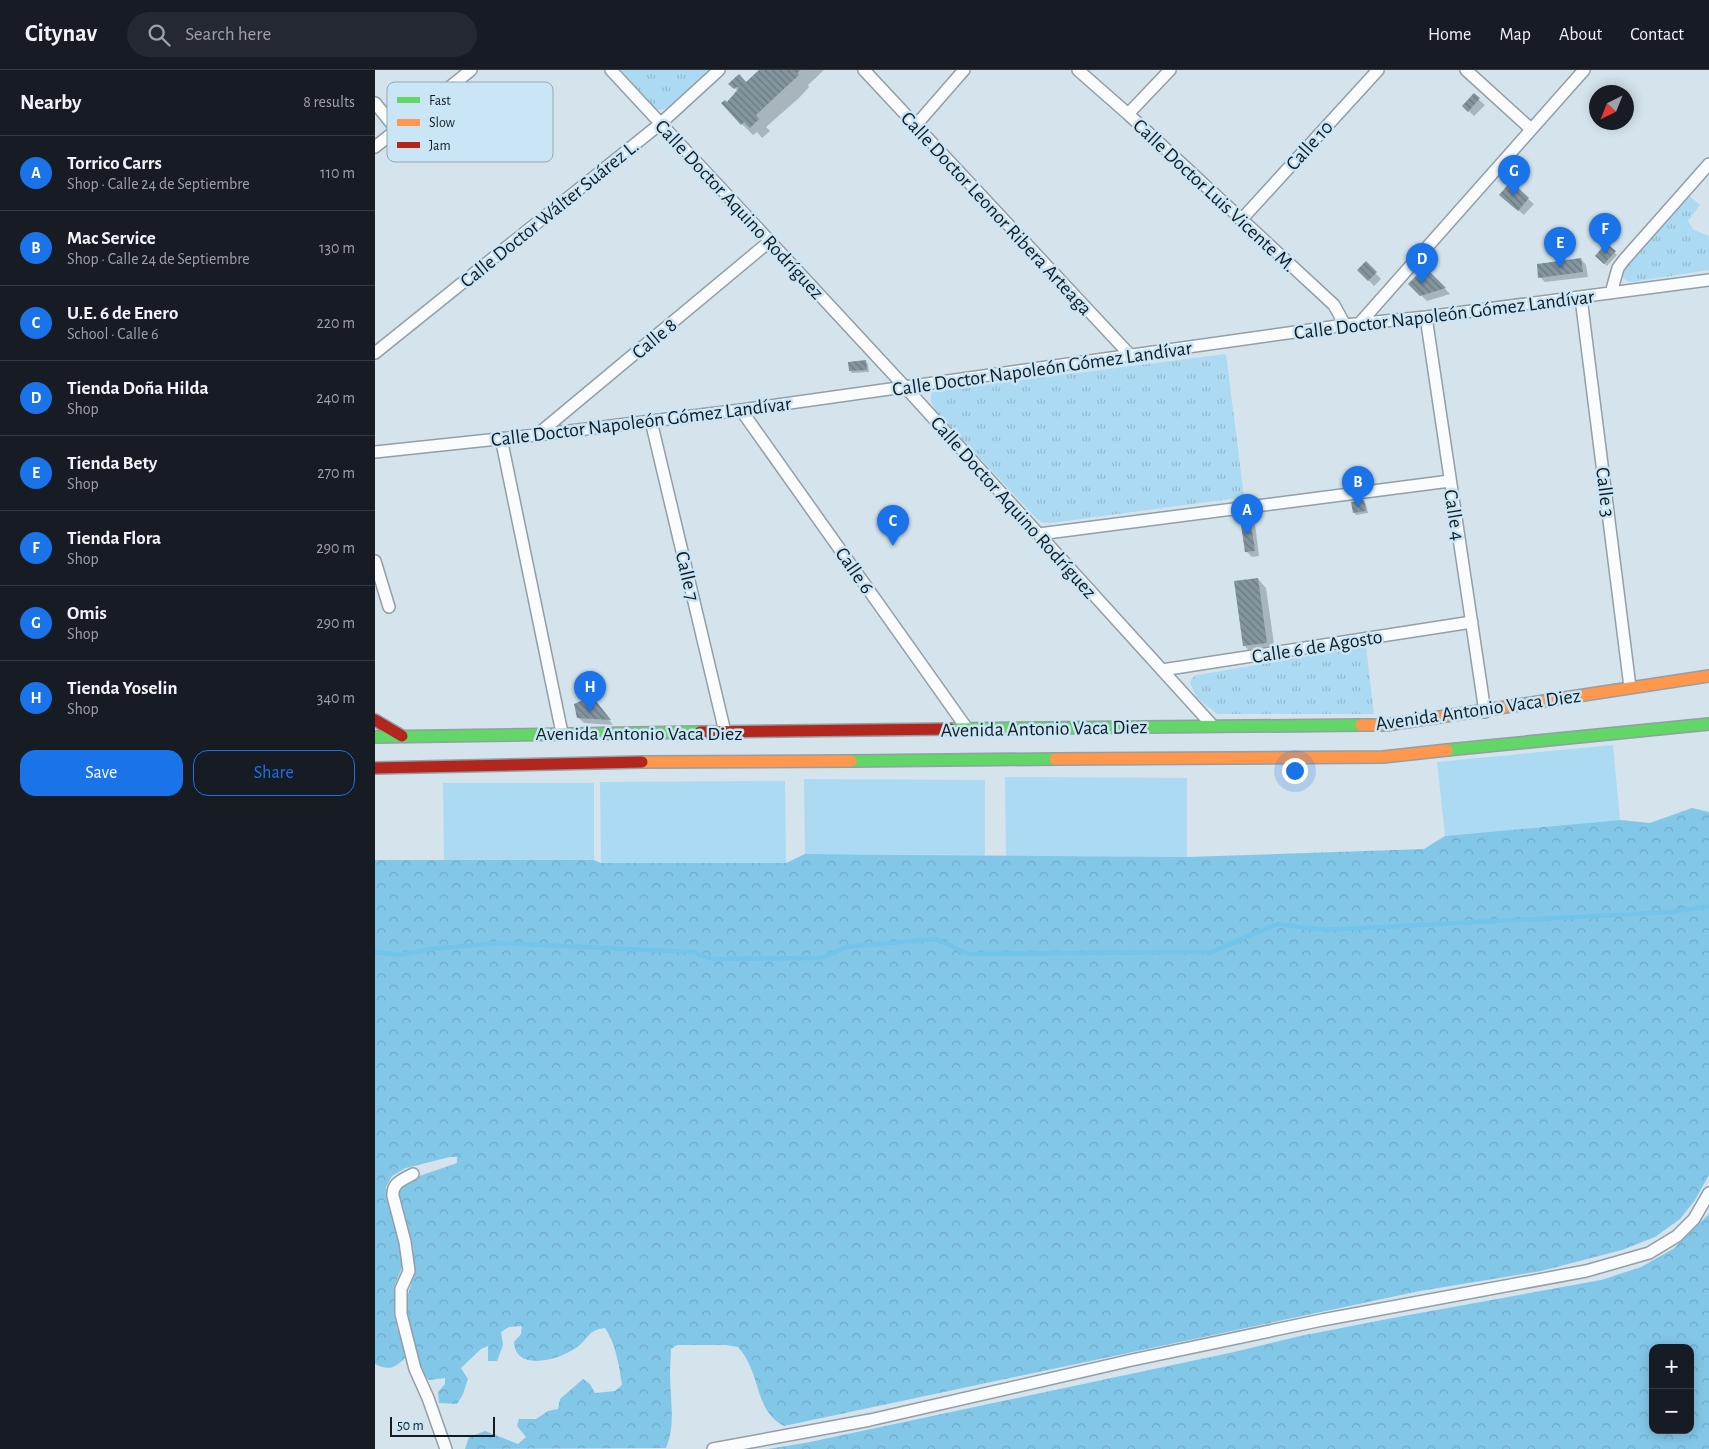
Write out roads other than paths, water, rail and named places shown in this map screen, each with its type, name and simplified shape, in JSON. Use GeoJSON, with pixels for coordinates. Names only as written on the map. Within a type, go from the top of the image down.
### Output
{"type":"FeatureCollection","features":[{"type":"Feature","properties":{"kind":"main road","name":"Avenida Antonio Vaca Diez"},"geometry":{"type":"LineString","coordinates":[[375,737],[562,733],[726,742],[968,730],[1212,725],[1386,725],[1485,712],[1630,687],[1709,676]]}},
{"type":"Feature","properties":{"kind":"main road"},"geometry":{"type":"LineString","coordinates":[[375,720],[402,736]]}},
{"type":"Feature","properties":{"kind":"main road","name":"Avenida Antonio Vaca Diez"},"geometry":{"type":"LineString","coordinates":[[375,768],[642,762],[1383,757],[1709,724]]}},
{"type":"Feature","properties":{"kind":"main road"},"geometry":{"type":"LineString","coordinates":[[642,762],[655,755],[717,754],[726,742]]}},
{"type":"Feature","properties":{"kind":"street"},"geometry":{"type":"LineString","coordinates":[[456,82],[471,70]]}},
{"type":"Feature","properties":{"kind":"street","name":"Calle Doctor Aquino Rodríguez"},"geometry":{"type":"LineString","coordinates":[[611,70],[906,388],[1212,725]]}},
{"type":"Feature","properties":{"kind":"street","name":"Calle Doctor Wálter Suárez L."},"geometry":{"type":"LineString","coordinates":[[375,353],[660,124],[719,70]]}},
{"type":"Feature","properties":{"kind":"street","name":"Calle Doctor Leonor Ribera Arteaga"},"geometry":{"type":"LineString","coordinates":[[863,70],[1131,356]]}},
{"type":"Feature","properties":{"kind":"street"},"geometry":{"type":"LineString","coordinates":[[915,126],[964,70]]}},
{"type":"Feature","properties":{"kind":"street","name":"Calle Doctor Luis Vicente M."},"geometry":{"type":"LineString","coordinates":[[1078,70],[1334,305],[1345,325]]}},
{"type":"Feature","properties":{"kind":"street"},"geometry":{"type":"LineString","coordinates":[[1128,114],[1170,70]]}},
{"type":"Feature","properties":{"kind":"street","name":"Calle 10"},"geometry":{"type":"LineString","coordinates":[[1241,220],[1378,70]]}},
{"type":"Feature","properties":{"kind":"street"},"geometry":{"type":"LineString","coordinates":[[1465,70],[1531,129]]}},
{"type":"Feature","properties":{"kind":"street"},"geometry":{"type":"LineString","coordinates":[[1359,324],[1584,70]]}},
{"type":"Feature","properties":{"kind":"street"},"geometry":{"type":"LineString","coordinates":[[375,103],[387,118]]}},
{"type":"Feature","properties":{"kind":"street"},"geometry":{"type":"LineString","coordinates":[[375,146],[387,136]]}},
{"type":"Feature","properties":{"kind":"street"},"geometry":{"type":"LineString","coordinates":[[1611,293],[1618,268],[1624,260],[1709,164]]}},
{"type":"Feature","properties":{"kind":"street","name":"Calle 8"},"geometry":{"type":"LineString","coordinates":[[537,435],[770,241]]}},
{"type":"Feature","properties":{"kind":"street","name":"Calle Doctor Napoleón Gómez Landívar"},"geometry":{"type":"LineString","coordinates":[[375,452],[537,435],[741,410],[1345,325],[1426,318],[1709,280]]}},
{"type":"Feature","properties":{"kind":"street","name":"Calle 3"},"geometry":{"type":"LineString","coordinates":[[1581,298],[1630,687]]}},
{"type":"Feature","properties":{"kind":"street","name":"Calle 4"},"geometry":{"type":"LineString","coordinates":[[1426,318],[1485,712]]}},
{"type":"Feature","properties":{"kind":"street","name":"Calle 6"},"geometry":{"type":"LineString","coordinates":[[741,410],[968,730]]}},
{"type":"Feature","properties":{"kind":"street","name":"Calle 7"},"geometry":{"type":"LineString","coordinates":[[651,421],[726,742]]}},
{"type":"Feature","properties":{"kind":"street"},"geometry":{"type":"LineString","coordinates":[[501,438],[562,733]]}},
{"type":"Feature","properties":{"kind":"street"},"geometry":{"type":"LineString","coordinates":[[1039,534],[1450,481]]}},
{"type":"Feature","properties":{"kind":"street"},"geometry":{"type":"LineString","coordinates":[[375,561],[389,607]]}},
{"type":"Feature","properties":{"kind":"street","name":"Calle 6 de Agosto"},"geometry":{"type":"LineString","coordinates":[[1162,670],[1471,622]]}},
{"type":"Feature","properties":{"kind":"street"},"geometry":{"type":"LineString","coordinates":[[413,1174],[395,1184],[393,1188],[393,1196],[405,1242],[409,1271],[401,1289],[401,1314],[415,1369],[429,1398],[445,1449]]}},
{"type":"Feature","properties":{"kind":"street"},"geometry":{"type":"LineString","coordinates":[[713,1449],[870,1420],[1133,1360],[1321,1320],[1586,1271],[1630,1260],[1649,1253],[1677,1236],[1694,1219],[1709,1193]]}},
{"type":"Feature","properties":{"kind":"waterway"},"geometry":{"type":"LineString","coordinates":[[375,952],[399,955],[431,949],[496,943],[693,952],[712,959],[821,958],[846,947],[936,939],[968,954],[1212,952],[1277,924],[1324,930],[1672,912],[1709,906]]}},
{"type":"Feature","properties":{"kind":"place","name":"Omis"},"geometry":{"type":"Point","coordinates":[1514,196]}},
{"type":"Feature","properties":{"kind":"place","name":"Tienda Flora"},"geometry":{"type":"Point","coordinates":[1605,254]}},
{"type":"Feature","properties":{"kind":"place","name":"Tienda Bety"},"geometry":{"type":"Point","coordinates":[1560,268]}},
{"type":"Feature","properties":{"kind":"place","name":"Tienda Doña Hilda"},"geometry":{"type":"Point","coordinates":[1422,284]}},
{"type":"Feature","properties":{"kind":"place","name":"Mac Service"},"geometry":{"type":"Point","coordinates":[1358,507]}},
{"type":"Feature","properties":{"kind":"place","name":"Torrico Carrs"},"geometry":{"type":"Point","coordinates":[1247,535]}},
{"type":"Feature","properties":{"kind":"place","name":"U.E. 6 de Enero"},"geometry":{"type":"Point","coordinates":[893,546]}},
{"type":"Feature","properties":{"kind":"place","name":"Tienda Yoselin"},"geometry":{"type":"Point","coordinates":[590,712]}}]}
